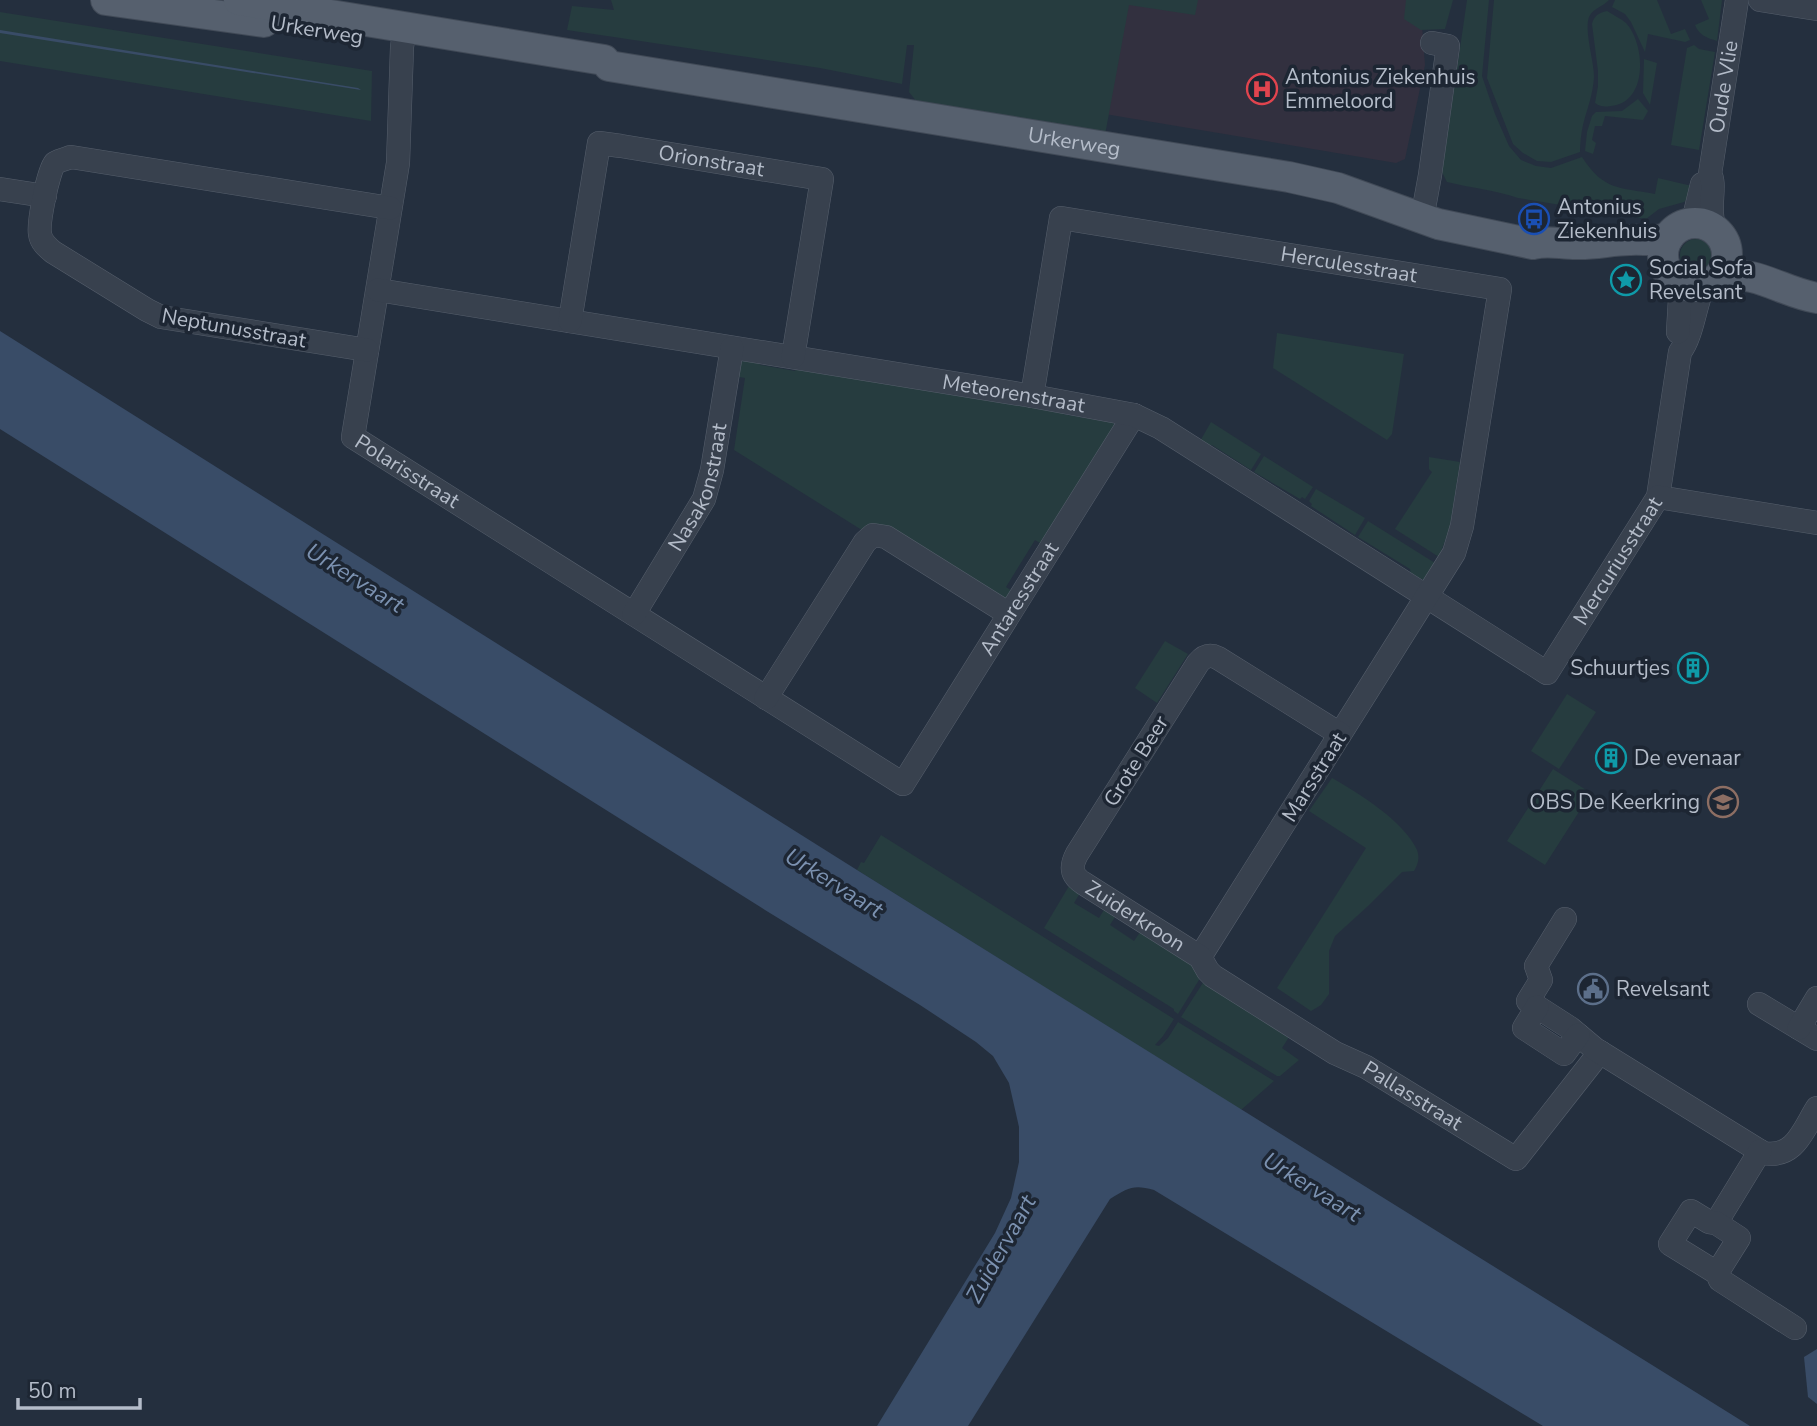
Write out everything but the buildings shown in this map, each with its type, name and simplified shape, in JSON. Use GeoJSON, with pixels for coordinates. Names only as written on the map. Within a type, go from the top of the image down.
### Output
{"type":"FeatureCollection","features":[{"type":"Feature","properties":{"kind":"main road","name":"Urkerweg"},"geometry":{"type":"LineString","coordinates":[[106,0],[255,20],[404,35]]}},
{"type":"Feature","properties":{"kind":"main road","name":"Urkerweg"},"geometry":{"type":"LineString","coordinates":[[239,0],[404,35],[586,69],[604,71],[609,66],[1289,177],[1338,188],[1438,225],[1533,244],[1543,252],[1583,259],[1632,256],[1745,257],[1765,262],[1803,282],[1817,286]]}},
{"type":"Feature","properties":{"kind":"main road","name":"Urkerweg"},"geometry":{"type":"LineString","coordinates":[[1696,256],[1738,274],[1755,277],[1793,293],[1817,298]]}},
{"type":"Feature","properties":{"kind":"street","name":"Oude Vlie"},"geometry":{"type":"LineString","coordinates":[[1696,256],[1711,213],[1713,179],[1710,174],[1737,0]]}},
{"type":"Feature","properties":{"kind":"street"},"geometry":{"type":"LineString","coordinates":[[1760,0],[1817,9]]}},
{"type":"Feature","properties":{"kind":"street","name":"Polarisstraat"},"geometry":{"type":"LineString","coordinates":[[404,35],[398,163],[353,437],[903,784]]}},
{"type":"Feature","properties":{"kind":"street"},"geometry":{"type":"LineString","coordinates":[[1422,219],[1448,46],[1432,43]]}},
{"type":"Feature","properties":{"kind":"street","name":"Orionstraat"},"geometry":{"type":"LineString","coordinates":[[570,321],[599,143],[821,178],[793,357]]}},
{"type":"Feature","properties":{"kind":"street","name":"Neptunusstraat"},"geometry":{"type":"LineString","coordinates":[[367,350],[157,316],[45,245],[40,232],[45,196],[54,164],[71,158],[390,208]]}},
{"type":"Feature","properties":{"kind":"street"},"geometry":{"type":"LineString","coordinates":[[0,189],[45,196]]}},
{"type":"Feature","properties":{"kind":"street","name":"Herculesstraat"},"geometry":{"type":"LineString","coordinates":[[1032,396],[1061,218],[1500,289],[1461,533],[1452,558],[1427,597]]}},
{"type":"Feature","properties":{"kind":"street","name":"Mercuriusstraat"},"geometry":{"type":"LineString","coordinates":[[1566,642],[1658,497],[1680,352],[1677,344],[1680,298],[1696,256]]}},
{"type":"Feature","properties":{"kind":"street","name":"Meteorenstraat"},"geometry":{"type":"LineString","coordinates":[[378,290],[1135,415],[1150,421],[1547,673],[1566,642]]}},
{"type":"Feature","properties":{"kind":"street","name":"Nasakonstraat"},"geometry":{"type":"LineString","coordinates":[[634,614],[704,499],[712,470],[732,348]]}},
{"type":"Feature","properties":{"kind":"street","name":"Antaresstraat"},"geometry":{"type":"LineString","coordinates":[[903,784],[1135,415]]}},
{"type":"Feature","properties":{"kind":"street"},"geometry":{"type":"LineString","coordinates":[[1658,497],[1817,523]]}},
{"type":"Feature","properties":{"kind":"street"},"geometry":{"type":"LineString","coordinates":[[766,698],[867,539],[876,535],[886,537],[1009,614]]}},
{"type":"Feature","properties":{"kind":"street","name":"Marsstraat"},"geometry":{"type":"LineString","coordinates":[[1200,957],[1427,597]]}},
{"type":"Feature","properties":{"kind":"street","name":"Grote Beer"},"geometry":{"type":"LineString","coordinates":[[1072,872],[1072,864],[1077,854],[1198,663],[1209,656],[1223,661],[1340,734]]}},
{"type":"Feature","properties":{"kind":"street","name":"Zuiderkroon"},"geometry":{"type":"LineString","coordinates":[[1072,872],[1079,881],[1200,957]]}},
{"type":"Feature","properties":{"kind":"street"},"geometry":{"type":"LineString","coordinates":[[1565,919],[1536,966],[1541,980],[1528,1001],[1537,1007],[1524,1028],[1564,1054],[1578,1035],[1600,1052],[1760,1151],[1773,1154],[1788,1150],[1817,1108]]}},
{"type":"Feature","properties":{"kind":"street","name":"Pallasstraat"},"geometry":{"type":"LineString","coordinates":[[1200,957],[1213,976],[1335,1053],[1366,1067],[1516,1159],[1600,1052]]}},
{"type":"Feature","properties":{"kind":"street"},"geometry":{"type":"LineString","coordinates":[[1759,1004],[1808,1033],[1817,998]]}},
{"type":"Feature","properties":{"kind":"street"},"geometry":{"type":"LineString","coordinates":[[1716,1223],[1760,1151]]}},
{"type":"Feature","properties":{"kind":"street"},"geometry":{"type":"LineString","coordinates":[[1717,1273],[1739,1238],[1716,1223],[1691,1212],[1670,1244],[1717,1273],[1720,1280],[1795,1328]]}},
{"type":"Feature","properties":{"kind":"shaded area","name":"Antonius Ziekenhuis Emmeloord"},"geometry":{"type":"Polygon","coordinates":[[[1126,0],[1420,0],[1425,65],[1405,159],[1396,163],[1099,113],[1126,0]]]}},
{"type":"Feature","properties":{"kind":"green space"},"geometry":{"type":"Polygon","coordinates":[[[611,0],[1198,0],[1195,15],[1129,5],[1105,135],[920,106],[909,92],[914,45],[907,45],[902,84],[820,68],[567,30],[572,6],[614,10],[611,0]]]}},
{"type":"Feature","properties":{"kind":"green space"},"geometry":{"type":"Polygon","coordinates":[[[1406,0],[1453,0],[1445,29],[1421,30],[1404,19],[1406,0]]]}},
{"type":"Feature","properties":{"kind":"green space"},"geometry":{"type":"Polygon","coordinates":[[[1467,0],[1489,0],[1482,76],[1509,146],[1521,160],[1551,168],[1582,157],[1598,176],[1613,186],[1655,194],[1658,178],[1692,186],[1688,198],[1684,202],[1659,209],[1646,219],[1518,198],[1447,182],[1442,172],[1467,0]]]}},
{"type":"Feature","properties":{"kind":"green space"},"geometry":{"type":"Polygon","coordinates":[[[1494,0],[1609,0],[1589,17],[1588,38],[1594,77],[1582,128],[1580,152],[1551,162],[1537,161],[1513,144],[1487,78],[1494,0]]]}},
{"type":"Feature","properties":{"kind":"green space"},"geometry":{"type":"Polygon","coordinates":[[[1615,0],[1657,0],[1671,34],[1685,29],[1690,40],[1685,42],[1648,34],[1645,52],[1631,22],[1625,14],[1612,7],[1615,0]]]}},
{"type":"Feature","properties":{"kind":"green space"},"geometry":{"type":"Polygon","coordinates":[[[1701,0],[1722,0],[1717,41],[1704,36],[1695,25],[1709,19],[1701,0]]]}},
{"type":"Feature","properties":{"kind":"green space"},"geometry":{"type":"Polygon","coordinates":[[[1607,11],[1626,23],[1633,33],[1640,58],[1640,72],[1632,95],[1623,102],[1604,107],[1595,103],[1598,71],[1592,24],[1597,15],[1607,11]]]}},
{"type":"Feature","properties":{"kind":"green space"},"geometry":{"type":"Polygon","coordinates":[[[0,12],[372,71],[371,121],[0,61],[0,12]]]}},
{"type":"Feature","properties":{"kind":"green space"},"geometry":{"type":"Polygon","coordinates":[[[1694,45],[1699,49],[1715,52],[1699,150],[1671,145],[1687,48],[1694,45]]]}},
{"type":"Feature","properties":{"kind":"green space"},"geometry":{"type":"Polygon","coordinates":[[[1644,59],[1657,63],[1650,105],[1643,93],[1644,59]]]}},
{"type":"Feature","properties":{"kind":"green space"},"geometry":{"type":"Polygon","coordinates":[[[1638,99],[1648,111],[1643,120],[1605,116],[1602,126],[1595,126],[1592,140],[1596,143],[1593,154],[1585,151],[1587,132],[1596,112],[1622,111],[1638,99]]]}},
{"type":"Feature","properties":{"kind":"green space"},"geometry":{"type":"Polygon","coordinates":[[[1696,239],[1707,244],[1712,255],[1707,266],[1696,271],[1685,266],[1680,255],[1685,244],[1696,239]]]}},
{"type":"Feature","properties":{"kind":"green space"},"geometry":{"type":"Polygon","coordinates":[[[1277,333],[1404,354],[1392,434],[1387,440],[1273,368],[1277,333]]]}},
{"type":"Feature","properties":{"kind":"green space"},"geometry":{"type":"Polygon","coordinates":[[[745,360],[760,361],[760,365],[795,371],[796,367],[1063,411],[1063,414],[1108,422],[1109,420],[1116,430],[1045,546],[1035,540],[1006,587],[1015,593],[1007,600],[865,532],[734,450],[745,378],[734,376],[740,363],[745,360]]]}},
{"type":"Feature","properties":{"kind":"green space"},"geometry":{"type":"Polygon","coordinates":[[[1211,422],[1261,454],[1251,470],[1212,445],[1205,447],[1199,443],[1211,422]]]}},
{"type":"Feature","properties":{"kind":"green space"},"geometry":{"type":"Polygon","coordinates":[[[1264,456],[1313,487],[1305,499],[1300,499],[1254,472],[1264,456]]]}},
{"type":"Feature","properties":{"kind":"green space"},"geometry":{"type":"Polygon","coordinates":[[[1429,457],[1460,462],[1450,527],[1439,557],[1395,529],[1432,472],[1429,469],[1429,457]]]}},
{"type":"Feature","properties":{"kind":"green space"},"geometry":{"type":"Polygon","coordinates":[[[1316,489],[1365,518],[1355,535],[1311,506],[1309,501],[1316,489]]]}},
{"type":"Feature","properties":{"kind":"green space"},"geometry":{"type":"Polygon","coordinates":[[[1368,521],[1435,563],[1425,580],[1411,576],[1410,569],[1358,537],[1368,521]]]}},
{"type":"Feature","properties":{"kind":"green space"},"geometry":{"type":"Polygon","coordinates":[[[1165,641],[1188,654],[1157,703],[1135,688],[1165,641]]]}},
{"type":"Feature","properties":{"kind":"green space"},"geometry":{"type":"Polygon","coordinates":[[[1567,694],[1596,712],[1559,769],[1531,751],[1567,694]]]}},
{"type":"Feature","properties":{"kind":"green space"},"geometry":{"type":"Polygon","coordinates":[[[1553,769],[1591,793],[1545,865],[1507,841],[1553,769]]]}},
{"type":"Feature","properties":{"kind":"green space"},"geometry":{"type":"Polygon","coordinates":[[[1332,778],[1367,800],[1402,829],[1411,839],[1418,858],[1414,871],[1402,872],[1335,936],[1329,951],[1329,994],[1321,1005],[1311,1011],[1277,988],[1366,848],[1309,811],[1332,778]]]}},
{"type":"Feature","properties":{"kind":"green space"},"geometry":{"type":"Polygon","coordinates":[[[881,835],[1174,1019],[1155,1045],[1159,1046],[1168,1038],[1178,1022],[1274,1081],[1241,1110],[857,870],[881,835]]]}},
{"type":"Feature","properties":{"kind":"green space"},"geometry":{"type":"Polygon","coordinates":[[[1069,886],[1080,893],[1074,903],[1099,918],[1107,905],[1118,912],[1110,925],[1134,941],[1143,928],[1182,952],[1202,975],[1178,1014],[1044,928],[1069,886]]]}},
{"type":"Feature","properties":{"kind":"green space"},"geometry":{"type":"Polygon","coordinates":[[[1206,978],[1289,1037],[1282,1048],[1299,1060],[1277,1076],[1181,1017],[1206,978]]]}},
{"type":"Feature","properties":{"kind":"water"},"geometry":{"type":"Polygon","coordinates":[[[0,30],[358,88],[361,90],[0,33],[0,30]]]}},
{"type":"Feature","properties":{"kind":"water"},"geometry":{"type":"Polygon","coordinates":[[[0,331],[857,870],[1750,1426],[1543,1426],[1154,1190],[1136,1187],[1110,1199],[968,1426],[877,1426],[995,1233],[1011,1198],[1019,1162],[1019,1127],[1009,1083],[993,1056],[920,1005],[0,429],[0,331]]]}},
{"type":"Feature","properties":{"kind":"water"},"geometry":{"type":"Polygon","coordinates":[[[1817,1349],[1817,1404],[1808,1397],[1804,1357],[1817,1349]]]}},
{"type":"Feature","properties":{"kind":"place","name":"Antonius Ziekenhuis Emmeloord"},"geometry":{"type":"Point","coordinates":[1262,89]}},
{"type":"Feature","properties":{"kind":"place","name":"Antonius Ziekenhuis"},"geometry":{"type":"Point","coordinates":[1534,219]}},
{"type":"Feature","properties":{"kind":"place","name":"Social Sofa Revelsant"},"geometry":{"type":"Point","coordinates":[1626,280]}},
{"type":"Feature","properties":{"kind":"place","name":"Schuurtjes"},"geometry":{"type":"Point","coordinates":[1693,668]}},
{"type":"Feature","properties":{"kind":"place","name":"De evenaar"},"geometry":{"type":"Point","coordinates":[1611,758]}},
{"type":"Feature","properties":{"kind":"place","name":"OBS De Keerkring"},"geometry":{"type":"Point","coordinates":[1723,802]}},
{"type":"Feature","properties":{"kind":"place","name":"Revelsant"},"geometry":{"type":"Point","coordinates":[1593,989]}},
{"type":"Feature","properties":{"kind":"water label","name":"Urkervaart"},"geometry":{"type":"Point","coordinates":[355,578]}},
{"type":"Feature","properties":{"kind":"water label","name":"Urkervaart"},"geometry":{"type":"Point","coordinates":[834,883]}},
{"type":"Feature","properties":{"kind":"water label","name":"Urkervaart"},"geometry":{"type":"Point","coordinates":[1312,1187]}},
{"type":"Feature","properties":{"kind":"water label","name":"Zuidervaart"},"geometry":{"type":"Point","coordinates":[1001,1249]}}]}
